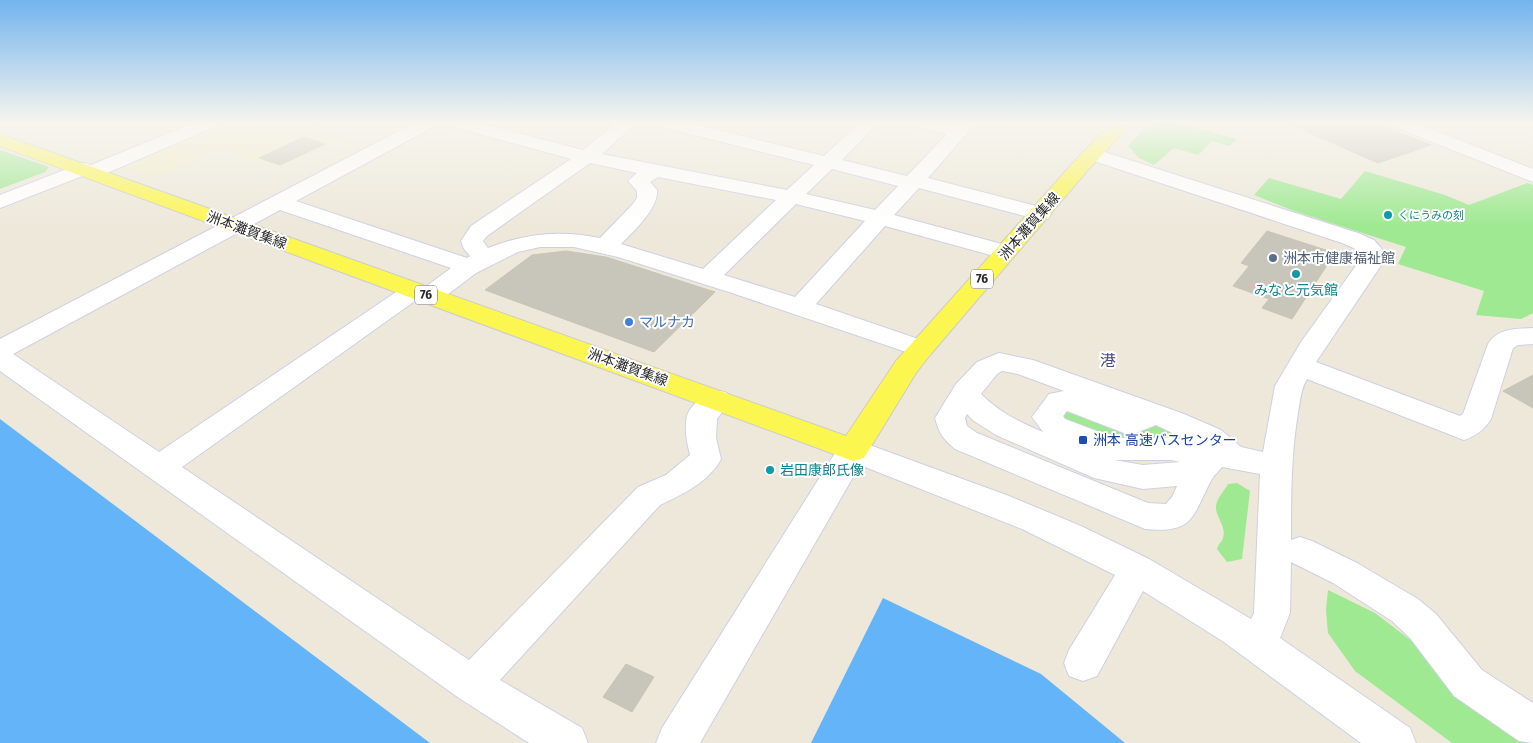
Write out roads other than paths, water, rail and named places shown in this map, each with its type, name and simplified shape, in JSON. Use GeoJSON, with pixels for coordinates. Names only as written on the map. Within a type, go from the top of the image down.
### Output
{"type":"FeatureCollection","features":[{"type":"Feature","properties":{"kind":"main road","name":"洲本灘賀集線"},"geometry":{"type":"LineString","coordinates":[[50,158],[853,450],[906,367],[920,349],[1089,158]]}},
{"type":"Feature","properties":{"kind":"street"},"geometry":{"type":"LineString","coordinates":[[0,202],[121,158]]}},
{"type":"Feature","properties":{"kind":"street"},"geometry":{"type":"LineString","coordinates":[[0,350],[361,158]]}},
{"type":"Feature","properties":{"kind":"street"},"geometry":{"type":"LineString","coordinates":[[478,262],[472,241],[479,230],[586,158]]}},
{"type":"Feature","properties":{"kind":"street"},"geometry":{"type":"LineString","coordinates":[[590,158],[792,197],[880,218],[1005,252]]}},
{"type":"Feature","properties":{"kind":"street"},"geometry":{"type":"LineString","coordinates":[[810,158],[1040,214]]}},
{"type":"Feature","properties":{"kind":"street"},"geometry":{"type":"LineString","coordinates":[[708,277],[833,158]]}},
{"type":"Feature","properties":{"kind":"street"},"geometry":{"type":"LineString","coordinates":[[799,308],[935,158]]}},
{"type":"Feature","properties":{"kind":"street"},"geometry":{"type":"LineString","coordinates":[[1103,158],[1343,235],[1361,243],[1374,254],[1372,261],[1299,366],[1289,386],[1276,468],[1272,613],[1259,644]]}},
{"type":"Feature","properties":{"kind":"street"},"geometry":{"type":"LineString","coordinates":[[1487,158],[1533,176]]}},
{"type":"Feature","properties":{"kind":"street"},"geometry":{"type":"LineString","coordinates":[[604,246],[612,241],[647,198],[647,190],[638,181],[653,171]]}},
{"type":"Feature","properties":{"kind":"street"},"geometry":{"type":"LineString","coordinates":[[277,202],[478,262]]}},
{"type":"Feature","properties":{"kind":"street"},"geometry":{"type":"LineString","coordinates":[[158,468],[422,293],[478,262],[526,243],[540,240],[604,246],[738,285],[920,349]]}},
{"type":"Feature","properties":{"kind":"street"},"geometry":{"type":"LineString","coordinates":[[1299,366],[1464,429],[1476,419],[1501,344],[1512,337],[1533,336]]}},
{"type":"Feature","properties":{"kind":"street"},"geometry":{"type":"LineString","coordinates":[[0,358],[473,684],[567,743]]}},
{"type":"Feature","properties":{"kind":"street"},"geometry":{"type":"LineString","coordinates":[[999,362],[1023,366],[1154,414],[1210,438],[1218,455],[1208,463],[1194,481],[1185,505],[1177,514],[1164,517],[1146,516],[966,441],[953,431],[950,418],[966,391],[987,368],[999,362]]}},
{"type":"Feature","properties":{"kind":"street"},"geometry":{"type":"LineString","coordinates":[[966,391],[968,398],[984,414],[1006,428],[1105,470],[1143,477],[1188,474],[1218,455]]}},
{"type":"Feature","properties":{"kind":"street"},"geometry":{"type":"LineString","coordinates":[[473,684],[484,670],[649,496],[677,483],[706,459],[701,438],[702,416],[717,400]]}},
{"type":"Feature","properties":{"kind":"street"},"geometry":{"type":"LineString","coordinates":[[1154,414],[1133,424],[1124,423],[1069,401],[1059,401],[1047,417],[1056,426],[1112,449],[1171,449],[1254,460],[1276,468]]}},
{"type":"Feature","properties":{"kind":"street"},"geometry":{"type":"LineString","coordinates":[[677,743],[853,450],[1062,532],[1137,569],[1259,644],[1395,743]]}},
{"type":"Feature","properties":{"kind":"street"},"geometry":{"type":"LineString","coordinates":[[1300,550],[1346,573],[1405,610],[1423,626],[1468,683],[1533,727]]}},
{"type":"Feature","properties":{"kind":"street"},"geometry":{"type":"LineString","coordinates":[[1083,663],[1137,569]]}},
{"type":"Feature","properties":{"kind":"water"},"geometry":{"type":"Polygon","coordinates":[[[0,419],[430,743],[0,743],[0,419]]]}},
{"type":"Feature","properties":{"kind":"water"},"geometry":{"type":"Polygon","coordinates":[[[883,598],[1041,674],[1125,743],[811,743],[883,598]]]}},
{"type":"Feature","properties":{"kind":"place","name":"くにうみの刻"},"geometry":{"type":"Point","coordinates":[1388,215]}},
{"type":"Feature","properties":{"kind":"place","name":"洲本市健康福祉館"},"geometry":{"type":"Point","coordinates":[1273,258]}},
{"type":"Feature","properties":{"kind":"place","name":"みなと元気館"},"geometry":{"type":"Point","coordinates":[1296,274]}},
{"type":"Feature","properties":{"kind":"place","name":"マルナカ"},"geometry":{"type":"Point","coordinates":[629,322]}},
{"type":"Feature","properties":{"kind":"place","name":"洲本 高速バスセンター"},"geometry":{"type":"Point","coordinates":[1083,440]}},
{"type":"Feature","properties":{"kind":"place","name":"岩田康郎氏像"},"geometry":{"type":"Point","coordinates":[770,470]}},
{"type":"Feature","properties":{"kind":"district","name":"港"},"geometry":{"type":"Point","coordinates":[1108,360]}}]}
